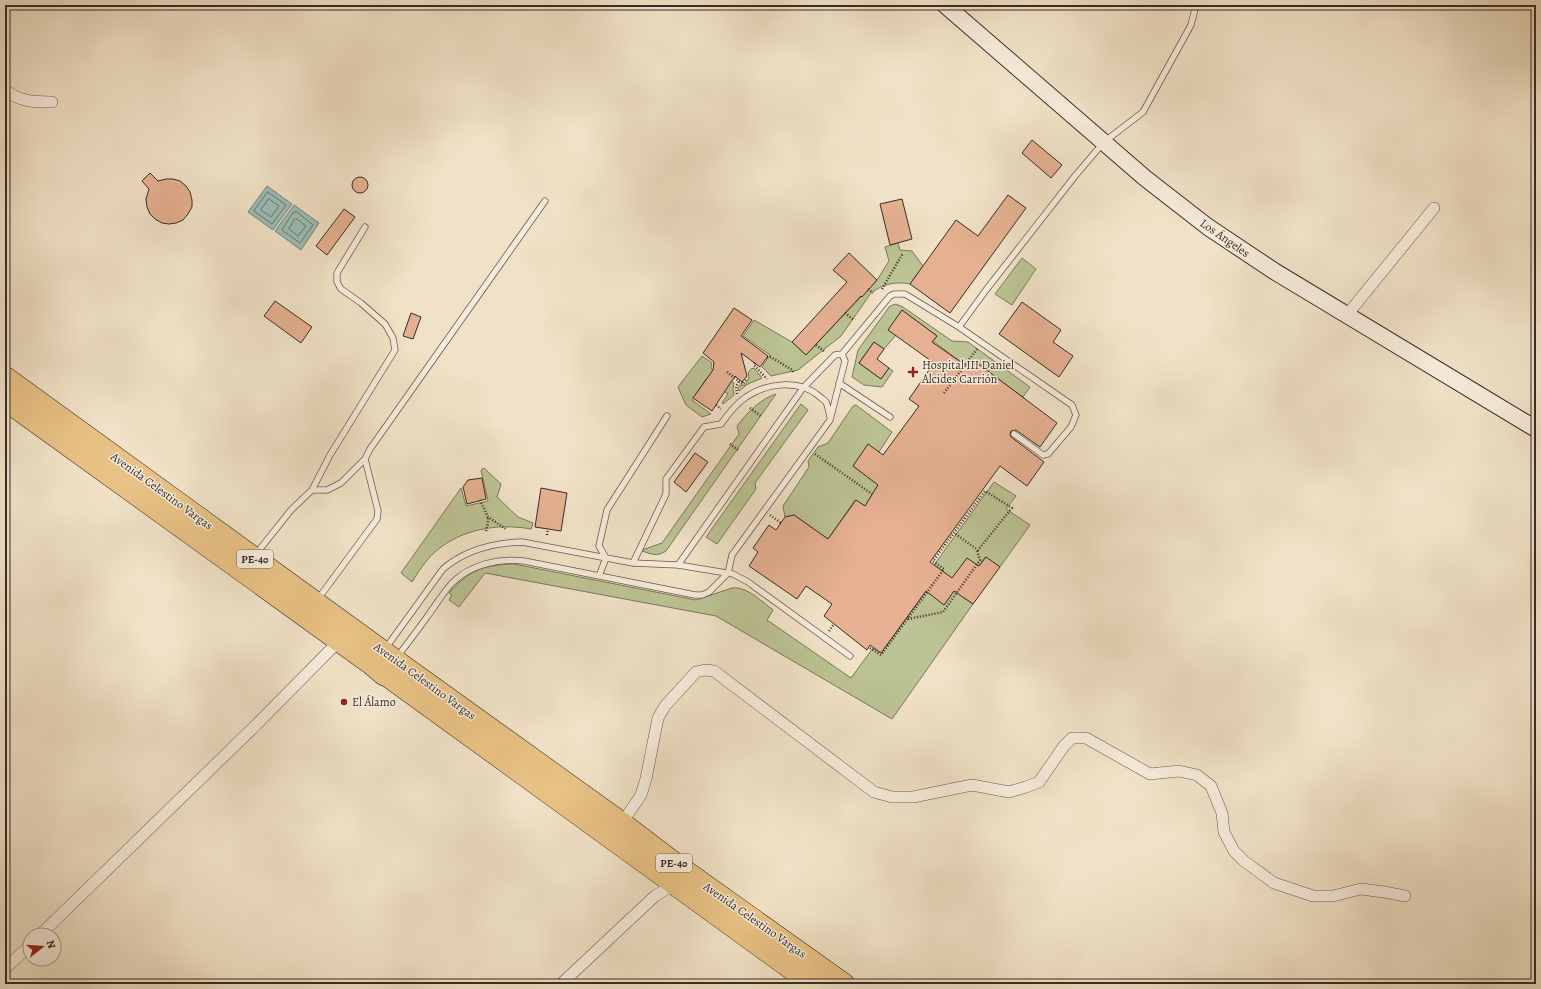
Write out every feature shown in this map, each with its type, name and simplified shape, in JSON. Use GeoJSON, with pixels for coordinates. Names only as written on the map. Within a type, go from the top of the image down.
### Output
{"type":"FeatureCollection","features":[{"type":"Feature","properties":{"kind":"highway","name":"Avenida Celestino Vargas"},"geometry":{"type":"LineString","coordinates":[[5,377],[74,439],[249,565],[339,641],[383,663]]}},
{"type":"Feature","properties":{"kind":"highway","name":"Avenida Celestino Vargas"},"geometry":{"type":"LineString","coordinates":[[5,400],[74,439]]}},
{"type":"Feature","properties":{"kind":"highway","name":"Avenida Celestino Vargas"},"geometry":{"type":"LineString","coordinates":[[249,565],[316,602],[383,663],[386,675],[622,823],[679,877]]}},
{"type":"Feature","properties":{"kind":"highway","name":"Avenida Celestino Vargas"},"geometry":{"type":"LineString","coordinates":[[501,747],[775,945],[844,984]]}},
{"type":"Feature","properties":{"kind":"highway","name":"Avenida Celestino Vargas"},"geometry":{"type":"LineString","coordinates":[[775,945],[812,984]]}},
{"type":"Feature","properties":{"kind":"main road","name":"Los Ángeles"},"geometry":{"type":"LineString","coordinates":[[945,5],[1145,178],[1208,227],[1274,271],[1536,429]]}},
{"type":"Feature","properties":{"kind":"street"},"geometry":{"type":"LineString","coordinates":[[5,90],[15,98],[52,102]]}},
{"type":"Feature","properties":{"kind":"street"},"geometry":{"type":"LineString","coordinates":[[1347,315],[1434,208]]}},
{"type":"Feature","properties":{"kind":"street"},"geometry":{"type":"LineString","coordinates":[[48,927],[255,726],[339,641]]}},
{"type":"Feature","properties":{"kind":"street"},"geometry":{"type":"LineString","coordinates":[[622,823],[641,795],[646,779],[658,718],[665,706],[696,672],[705,670],[714,671],[874,792],[892,797],[913,797],[972,785],[1009,792],[1038,782],[1064,746],[1072,738],[1086,738],[1150,774],[1178,771],[1197,775],[1211,786],[1222,813],[1224,832],[1234,851],[1244,862],[1274,883],[1313,896],[1333,896],[1361,889],[1405,896]]}},
{"type":"Feature","properties":{"kind":"street"},"geometry":{"type":"LineString","coordinates":[[560,984],[655,896],[679,877]]}},
{"type":"Feature","properties":{"kind":"street"},"geometry":{"type":"LineString","coordinates":[[5,969],[22,953]]}},
{"type":"Feature","properties":{"kind":"lane"},"geometry":{"type":"LineString","coordinates":[[959,327],[995,278],[1075,176],[1104,142],[1143,112],[1191,25],[1196,5]]}},
{"type":"Feature","properties":{"kind":"lane"},"geometry":{"type":"LineString","coordinates":[[312,490],[327,490],[341,483],[364,459],[545,201]]}},
{"type":"Feature","properties":{"kind":"lane"},"geometry":{"type":"LineString","coordinates":[[249,565],[291,510],[312,490],[330,455],[395,350],[393,338],[385,324],[361,303],[341,289],[337,282],[337,273],[366,227]]}},
{"type":"Feature","properties":{"kind":"lane"},"geometry":{"type":"LineString","coordinates":[[678,565],[803,388],[834,355],[842,354],[890,296],[894,294],[905,294],[959,327],[1072,405],[1076,414],[1071,427],[1048,454],[1043,455],[1014,434]]}},
{"type":"Feature","properties":{"kind":"lane"},"geometry":{"type":"LineString","coordinates":[[383,663],[452,584],[469,570],[498,561],[511,560],[695,595],[702,595],[709,592],[728,573],[732,555],[830,420],[845,361],[842,354]]}},
{"type":"Feature","properties":{"kind":"lane"},"geometry":{"type":"LineString","coordinates":[[840,383],[890,417]]}},
{"type":"Feature","properties":{"kind":"lane"},"geometry":{"type":"LineString","coordinates":[[633,563],[666,494],[666,479],[704,427],[721,424],[731,411],[746,397],[764,388],[779,384],[813,390],[826,402],[830,420]]}},
{"type":"Feature","properties":{"kind":"lane"},"geometry":{"type":"LineString","coordinates":[[606,558],[599,546],[607,510],[667,416]]}},
{"type":"Feature","properties":{"kind":"lane"},"geometry":{"type":"LineString","coordinates":[[316,602],[377,518],[378,511],[364,459]]}},
{"type":"Feature","properties":{"kind":"lane"},"geometry":{"type":"LineString","coordinates":[[383,663],[443,570],[452,561],[471,552],[505,543],[522,542],[633,563],[678,565],[733,574],[748,582],[850,656]]}},
{"type":"Feature","properties":{"kind":"lane"},"geometry":{"type":"LineString","coordinates":[[599,576],[606,558]]}},
{"type":"Feature","properties":{"kind":"path"},"geometry":{"type":"LineString","coordinates":[[882,289],[904,253]]}},
{"type":"Feature","properties":{"kind":"path"},"geometry":{"type":"LineString","coordinates":[[868,290],[873,293]]}},
{"type":"Feature","properties":{"kind":"path"},"geometry":{"type":"LineString","coordinates":[[845,313],[854,320]]}},
{"type":"Feature","properties":{"kind":"path"},"geometry":{"type":"LineString","coordinates":[[816,345],[824,351]]}},
{"type":"Feature","properties":{"kind":"path"},"geometry":{"type":"LineString","coordinates":[[944,392],[978,347]]}},
{"type":"Feature","properties":{"kind":"path"},"geometry":{"type":"LineString","coordinates":[[767,357],[772,357],[792,370],[794,373]]}},
{"type":"Feature","properties":{"kind":"path"},"geometry":{"type":"LineString","coordinates":[[755,363],[754,365],[767,379]]}},
{"type":"Feature","properties":{"kind":"path"},"geometry":{"type":"LineString","coordinates":[[727,372],[743,384],[747,378]]}},
{"type":"Feature","properties":{"kind":"path"},"geometry":{"type":"LineString","coordinates":[[737,394],[736,386],[739,381]]}},
{"type":"Feature","properties":{"kind":"path"},"geometry":{"type":"LineString","coordinates":[[716,405],[721,409]]}},
{"type":"Feature","properties":{"kind":"path"},"geometry":{"type":"LineString","coordinates":[[750,408],[762,417]]}},
{"type":"Feature","properties":{"kind":"path"},"geometry":{"type":"LineString","coordinates":[[730,444],[738,450]]}},
{"type":"Feature","properties":{"kind":"path"},"geometry":{"type":"LineString","coordinates":[[812,452],[872,494]]}},
{"type":"Feature","properties":{"kind":"path"},"geometry":{"type":"LineString","coordinates":[[870,648],[881,655],[908,620],[944,569],[933,561],[984,490],[1012,508],[977,551],[980,560],[943,612],[908,620]]}},
{"type":"Feature","properties":{"kind":"path"},"geometry":{"type":"LineString","coordinates":[[480,500],[488,517],[486,531]]}},
{"type":"Feature","properties":{"kind":"path"},"geometry":{"type":"LineString","coordinates":[[768,513],[781,523]]}},
{"type":"Feature","properties":{"kind":"path"},"geometry":{"type":"LineString","coordinates":[[488,517],[506,529]]}},
{"type":"Feature","properties":{"kind":"path"},"geometry":{"type":"LineString","coordinates":[[547,535],[548,529]]}},
{"type":"Feature","properties":{"kind":"path"},"geometry":{"type":"LineString","coordinates":[[954,533],[978,550]]}},
{"type":"Feature","properties":{"kind":"green space"},"geometry":{"type":"Polygon","coordinates":[[[898,243],[900,250],[912,251],[923,266],[910,284],[890,284],[880,287],[871,293],[841,336],[798,370],[771,376],[762,367],[770,355],[743,336],[754,320],[792,342],[806,355],[877,280],[889,261],[885,247],[898,243]]]}},
{"type":"Feature","properties":{"kind":"green space"},"geometry":{"type":"Polygon","coordinates":[[[1022,258],[1036,269],[1012,305],[995,294],[1022,258]]]}},
{"type":"Feature","properties":{"kind":"green space"},"geometry":{"type":"Polygon","coordinates":[[[896,304],[903,307],[952,341],[968,342],[1030,387],[1023,397],[976,363],[956,389],[945,394],[966,366],[933,341],[937,336],[902,310],[896,335],[884,349],[874,342],[859,363],[881,379],[889,368],[893,371],[882,387],[864,385],[852,377],[858,350],[890,306],[896,304]]]}},
{"type":"Feature","properties":{"kind":"green space"},"geometry":{"type":"Polygon","coordinates":[[[702,356],[712,363],[711,367],[713,372],[726,377],[734,383],[734,395],[723,404],[722,403],[728,394],[706,379],[692,400],[711,414],[702,417],[686,405],[678,387],[702,356]]]}},
{"type":"Feature","properties":{"kind":"green space"},"geometry":{"type":"Polygon","coordinates":[[[754,368],[762,378],[748,384],[739,391],[738,388],[740,385],[745,385],[749,378],[748,373],[754,368]]]}},
{"type":"Feature","properties":{"kind":"green space"},"geometry":{"type":"Polygon","coordinates":[[[776,394],[666,551],[663,553],[651,554],[642,551],[662,543],[739,434],[737,426],[754,407],[770,396],[776,394]]]}},
{"type":"Feature","properties":{"kind":"green space"},"geometry":{"type":"Polygon","coordinates":[[[801,404],[808,410],[755,483],[756,489],[717,544],[706,537],[801,404]]]}},
{"type":"Feature","properties":{"kind":"green space"},"geometry":{"type":"Polygon","coordinates":[[[856,405],[892,432],[879,452],[868,445],[853,466],[878,485],[865,506],[855,500],[828,539],[794,515],[785,517],[783,506],[809,467],[808,461],[818,447],[828,443],[853,406],[856,405]]]}},
{"type":"Feature","properties":{"kind":"green space"},"geometry":{"type":"Polygon","coordinates":[[[484,468],[501,484],[497,497],[518,517],[533,523],[531,529],[518,527],[493,528],[468,533],[456,538],[445,544],[431,555],[412,582],[401,573],[461,488],[466,506],[488,501],[481,470],[484,468]]]}},
{"type":"Feature","properties":{"kind":"green space"},"geometry":{"type":"Polygon","coordinates":[[[994,482],[1016,496],[1006,509],[1030,525],[1000,567],[985,557],[970,579],[963,597],[973,604],[892,719],[716,616],[485,573],[459,607],[449,600],[452,595],[449,593],[456,585],[470,574],[478,570],[494,566],[514,564],[696,600],[732,588],[738,588],[754,595],[773,610],[767,620],[851,678],[873,648],[881,653],[941,570],[934,565],[994,482]],[[967,558],[937,599],[944,605],[974,563],[967,558]]]}},
{"type":"Feature","properties":{"kind":"water"},"geometry":{"type":"Polygon","coordinates":[[[267,186],[292,204],[273,230],[248,212],[267,186]]]}},
{"type":"Feature","properties":{"kind":"water"},"geometry":{"type":"Polygon","coordinates":[[[294,205],[319,223],[301,250],[275,231],[294,205]]]}},
{"type":"Feature","properties":{"kind":"building"},"geometry":{"type":"Polygon","coordinates":[[[1032,140],[1062,165],[1051,178],[1022,153],[1032,140]]]}},
{"type":"Feature","properties":{"kind":"building"},"geometry":{"type":"Polygon","coordinates":[[[150,173],[158,181],[173,179],[180,181],[186,186],[190,192],[192,207],[183,220],[169,224],[162,223],[150,214],[146,199],[149,189],[142,181],[150,173]]]}},
{"type":"Feature","properties":{"kind":"building"},"geometry":{"type":"Polygon","coordinates":[[[357,177],[363,177],[368,182],[366,191],[363,193],[357,193],[352,188],[352,182],[357,177]]]}},
{"type":"Feature","properties":{"kind":"building"},"geometry":{"type":"Polygon","coordinates":[[[1008,195],[1026,208],[950,313],[910,284],[956,220],[978,236],[1008,195]]]}},
{"type":"Feature","properties":{"kind":"building"},"geometry":{"type":"Polygon","coordinates":[[[902,199],[912,239],[890,245],[880,204],[902,199]]]}},
{"type":"Feature","properties":{"kind":"building"},"geometry":{"type":"Polygon","coordinates":[[[344,209],[355,217],[327,255],[316,246],[344,209]]]}},
{"type":"Feature","properties":{"kind":"building"},"geometry":{"type":"Polygon","coordinates":[[[849,253],[877,280],[806,355],[792,342],[847,282],[833,270],[849,253]]]}},
{"type":"Feature","properties":{"kind":"building"},"geometry":{"type":"Polygon","coordinates":[[[275,301],[312,327],[301,343],[264,316],[275,301]]]}},
{"type":"Feature","properties":{"kind":"building"},"geometry":{"type":"Polygon","coordinates":[[[1022,302],[1061,330],[1053,342],[1073,356],[1059,377],[999,334],[1022,302]]]}},
{"type":"Feature","properties":{"kind":"building"},"geometry":{"type":"Polygon","coordinates":[[[734,308],[752,320],[741,336],[768,356],[760,367],[741,353],[747,376],[742,382],[735,376],[712,411],[693,398],[713,370],[714,362],[703,353],[734,308]]]}},
{"type":"Feature","properties":{"kind":"building"},"geometry":{"type":"Polygon","coordinates":[[[902,310],[937,336],[932,342],[971,369],[976,362],[1057,423],[1040,447],[1016,430],[1011,431],[1011,437],[1044,462],[1027,486],[1000,466],[930,562],[952,578],[967,558],[979,566],[986,557],[1000,567],[973,604],[954,591],[944,605],[926,591],[881,653],[870,645],[867,650],[824,616],[832,604],[806,586],[797,599],[749,566],[758,552],[753,548],[769,525],[776,530],[785,517],[794,515],[828,539],[856,500],[865,506],[878,485],[853,466],[868,444],[883,455],[919,406],[909,399],[934,363],[888,330],[902,310]]]}},
{"type":"Feature","properties":{"kind":"building"},"geometry":{"type":"Polygon","coordinates":[[[411,313],[421,317],[413,339],[403,336],[411,313]]]}},
{"type":"Feature","properties":{"kind":"building"},"geometry":{"type":"Polygon","coordinates":[[[874,342],[884,349],[877,359],[889,368],[881,379],[859,363],[874,342]]]}},
{"type":"Feature","properties":{"kind":"building"},"geometry":{"type":"Polygon","coordinates":[[[695,453],[708,462],[686,492],[674,482],[695,453]]]}},
{"type":"Feature","properties":{"kind":"building"},"geometry":{"type":"Polygon","coordinates":[[[482,478],[486,499],[467,504],[463,487],[468,480],[482,478]]]}},
{"type":"Feature","properties":{"kind":"building"},"geometry":{"type":"Polygon","coordinates":[[[541,488],[567,493],[561,531],[535,527],[541,488]]]}},
{"type":"Feature","properties":{"kind":"place","name":"Hospital III Daniel Alcides Carrión"},"geometry":{"type":"Point","coordinates":[913,372]}},
{"type":"Feature","properties":{"kind":"place","name":"El Álamo"},"geometry":{"type":"Point","coordinates":[344,702]}}]}
